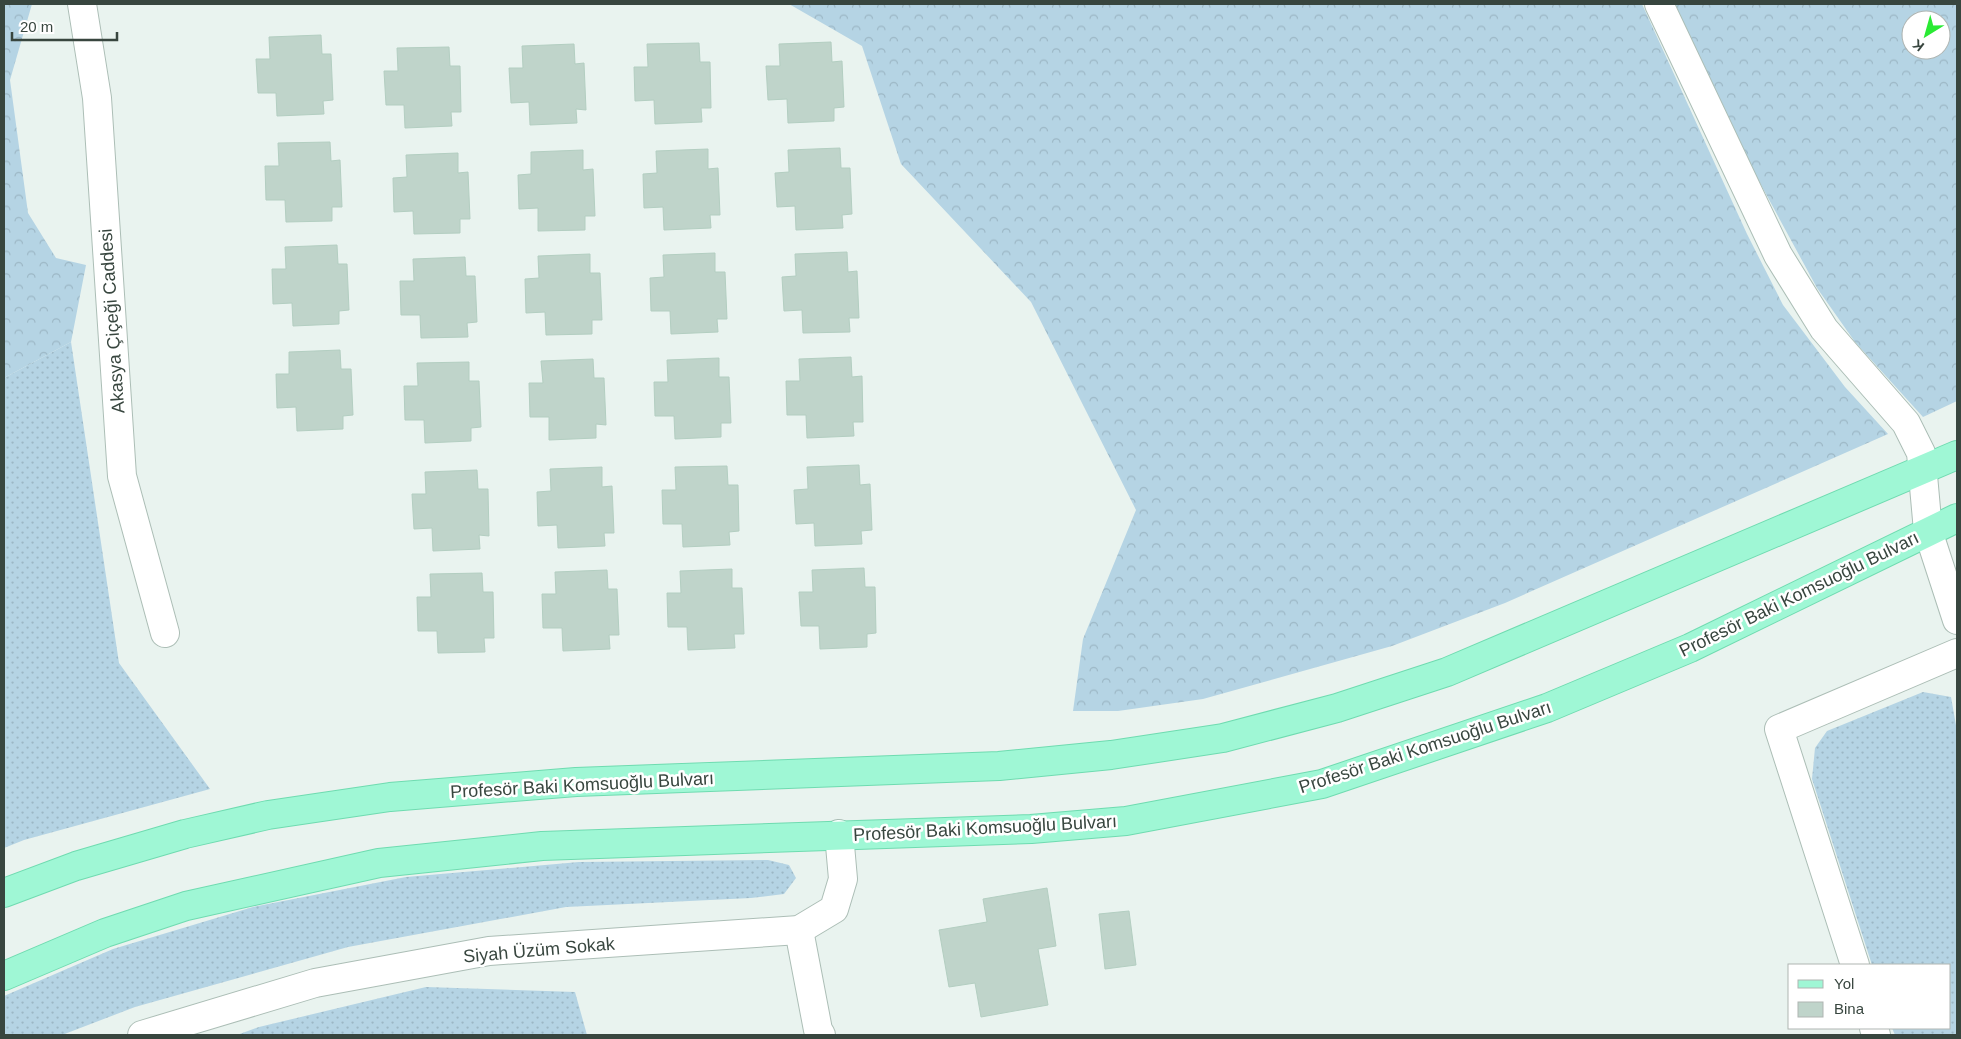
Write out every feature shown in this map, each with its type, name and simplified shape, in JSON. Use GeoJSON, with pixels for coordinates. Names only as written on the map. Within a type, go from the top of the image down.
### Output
{"type":"FeatureCollection","features":[{"type":"Feature","properties":{"kind":"main road","name":"Profesör Baki Komsuoğlu Bulvarı"},"geometry":{"type":"LineString","coordinates":[[4,893],[76,866],[185,834],[268,815],[390,797],[576,782],[999,766],[1111,755],[1222,738],[1337,708],[1447,672],[1957,455]]}},
{"type":"Feature","properties":{"kind":"main road","name":"Profesör Baki Komsuoğlu Bulvarı"},"geometry":{"type":"LineString","coordinates":[[4,976],[105,933],[186,906],[378,863],[542,846],[839,834],[1031,829],[1126,821],[1322,784],[1443,745],[1556,704],[1690,648],[1957,518]]}},
{"type":"Feature","properties":{"kind":"street","name":"Akasya Çiçeği Caddesi"},"geometry":{"type":"LineString","coordinates":[[82,4],[97,98],[122,476],[165,633]]}},
{"type":"Feature","properties":{"kind":"street"},"geometry":{"type":"LineString","coordinates":[[1659,4],[1778,255],[1824,329],[1906,423],[1920,453],[1928,531],[1957,620]]}},
{"type":"Feature","properties":{"kind":"street"},"geometry":{"type":"LineString","coordinates":[[1855,964],[1780,729],[1957,653]]}},
{"type":"Feature","properties":{"kind":"street","name":"Siyah Üzüm Sokak"},"geometry":{"type":"LineString","coordinates":[[142,1035],[315,983],[489,951],[799,930],[834,909],[843,879],[839,834]]}},
{"type":"Feature","properties":{"kind":"street"},"geometry":{"type":"LineString","coordinates":[[799,930],[818,1030],[822,1035]]}},
{"type":"Feature","properties":{"kind":"green space"},"geometry":{"type":"Polygon","coordinates":[[[4,4],[32,4],[10,80],[28,213],[56,258],[86,265],[71,342],[4,378],[4,4]]]}},
{"type":"Feature","properties":{"kind":"green space"},"geometry":{"type":"Polygon","coordinates":[[[789,4],[1642,4],[1747,234],[1783,305],[1845,387],[1888,434],[1505,603],[1392,646],[1203,699],[1118,711],[1073,711],[1083,639],[1136,510],[1031,302],[901,164],[862,46],[789,4]]]}},
{"type":"Feature","properties":{"kind":"green space"},"geometry":{"type":"Polygon","coordinates":[[[1674,4],[1957,4],[1957,401],[1923,417],[1855,342],[1817,288],[1754,172],[1674,4]]]}},
{"type":"Feature","properties":{"kind":"green space"},"geometry":{"type":"Polygon","coordinates":[[[71,342],[119,663],[210,789],[24,840],[4,848],[4,378],[71,342]]]}},
{"type":"Feature","properties":{"kind":"green space"},"geometry":{"type":"Polygon","coordinates":[[[1923,692],[1951,697],[1957,731],[1957,1035],[1895,1035],[1892,1029],[1951,1029],[1951,964],[1872,964],[1812,779],[1815,748],[1827,731],[1923,692]]]}},
{"type":"Feature","properties":{"kind":"green space"},"geometry":{"type":"Polygon","coordinates":[[[768,860],[789,865],[796,878],[784,894],[751,898],[566,907],[348,947],[135,1007],[62,1035],[4,1035],[4,996],[113,949],[253,907],[406,877],[579,862],[768,860]]]}},
{"type":"Feature","properties":{"kind":"green space"},"geometry":{"type":"Polygon","coordinates":[[[426,987],[575,992],[587,1035],[237,1035],[259,1027],[426,987]]]}},
{"type":"Feature","properties":{"kind":"building"},"geometry":{"type":"Polygon","coordinates":[[[321,35],[322,54],[331,54],[333,100],[323,101],[324,114],[277,116],[276,93],[258,93],[256,59],[270,59],[269,37],[321,35]]]}},
{"type":"Feature","properties":{"kind":"building"},"geometry":{"type":"Polygon","coordinates":[[[831,42],[832,62],[842,61],[844,107],[834,108],[834,121],[788,123],[787,99],[768,100],[766,66],[780,66],[779,44],[831,42]]]}},
{"type":"Feature","properties":{"kind":"building"},"geometry":{"type":"Polygon","coordinates":[[[699,43],[700,62],[710,62],[711,108],[701,108],[702,122],[655,124],[654,100],[635,101],[634,67],[648,67],[647,44],[699,43]]]}},
{"type":"Feature","properties":{"kind":"building"},"geometry":{"type":"Polygon","coordinates":[[[574,44],[575,64],[584,63],[586,110],[576,109],[577,123],[530,125],[529,102],[511,103],[509,68],[523,68],[522,46],[574,44]]]}},
{"type":"Feature","properties":{"kind":"building"},"geometry":{"type":"Polygon","coordinates":[[[449,47],[450,66],[460,66],[461,112],[451,112],[452,126],[405,128],[404,105],[386,105],[384,71],[398,71],[397,48],[449,47]]]}},
{"type":"Feature","properties":{"kind":"building"},"geometry":{"type":"Polygon","coordinates":[[[330,142],[331,161],[340,160],[342,207],[332,207],[332,221],[286,222],[285,200],[266,200],[265,166],[279,166],[278,143],[330,142]]]}},
{"type":"Feature","properties":{"kind":"building"},"geometry":{"type":"Polygon","coordinates":[[[840,148],[841,168],[850,168],[852,214],[842,215],[843,228],[796,230],[795,206],[777,207],[775,173],[789,172],[788,150],[840,148]]]}},
{"type":"Feature","properties":{"kind":"building"},"geometry":{"type":"Polygon","coordinates":[[[708,149],[708,169],[718,168],[720,215],[710,215],[711,228],[664,230],[663,207],[644,208],[643,174],[657,173],[656,151],[708,149]]]}},
{"type":"Feature","properties":{"kind":"building"},"geometry":{"type":"Polygon","coordinates":[[[583,150],[583,170],[593,169],[595,216],[585,216],[585,230],[538,231],[538,208],[519,209],[518,175],[531,174],[531,152],[583,150]]]}},
{"type":"Feature","properties":{"kind":"building"},"geometry":{"type":"Polygon","coordinates":[[[458,153],[458,173],[468,172],[470,219],[460,219],[460,233],[414,234],[413,211],[394,212],[393,178],[407,177],[406,155],[458,153]]]}},
{"type":"Feature","properties":{"kind":"building"},"geometry":{"type":"Polygon","coordinates":[[[337,245],[338,264],[347,264],[349,310],[339,311],[339,324],[293,326],[292,303],[273,304],[272,269],[286,269],[285,247],[337,245]]]}},
{"type":"Feature","properties":{"kind":"building"},"geometry":{"type":"Polygon","coordinates":[[[847,252],[848,272],[857,271],[859,318],[849,318],[850,332],[803,333],[802,310],[784,311],[782,277],[796,276],[795,254],[847,252]]]}},
{"type":"Feature","properties":{"kind":"building"},"geometry":{"type":"Polygon","coordinates":[[[715,253],[715,272],[725,272],[727,319],[717,319],[718,332],[671,334],[670,311],[651,311],[650,278],[664,277],[663,255],[715,253]]]}},
{"type":"Feature","properties":{"kind":"building"},"geometry":{"type":"Polygon","coordinates":[[[590,254],[590,273],[600,273],[602,320],[592,320],[592,334],[546,335],[545,312],[526,313],[525,279],[539,278],[538,256],[590,254]]]}},
{"type":"Feature","properties":{"kind":"building"},"geometry":{"type":"Polygon","coordinates":[[[465,257],[466,276],[475,276],[477,322],[467,323],[468,337],[421,338],[420,315],[401,315],[400,281],[414,281],[413,259],[465,257]]]}},
{"type":"Feature","properties":{"kind":"building"},"geometry":{"type":"Polygon","coordinates":[[[340,350],[341,369],[351,369],[353,415],[343,416],[343,429],[297,431],[296,407],[277,408],[276,374],[289,374],[289,352],[340,350]]]}},
{"type":"Feature","properties":{"kind":"building"},"geometry":{"type":"Polygon","coordinates":[[[851,357],[852,377],[862,376],[863,422],[853,422],[854,436],[807,438],[806,415],[787,415],[786,381],[800,381],[799,359],[851,357]]]}},
{"type":"Feature","properties":{"kind":"building"},"geometry":{"type":"Polygon","coordinates":[[[719,358],[719,377],[729,377],[731,423],[721,423],[721,437],[675,439],[674,416],[655,416],[654,382],[668,382],[667,360],[719,358]]]}},
{"type":"Feature","properties":{"kind":"building"},"geometry":{"type":"Polygon","coordinates":[[[593,359],[594,378],[604,378],[606,425],[596,424],[596,438],[549,440],[549,417],[530,417],[529,383],[543,383],[541,361],[593,359]]]}},
{"type":"Feature","properties":{"kind":"building"},"geometry":{"type":"Polygon","coordinates":[[[469,362],[469,381],[479,381],[481,427],[471,428],[471,441],[425,443],[424,420],[405,420],[404,386],[418,386],[417,363],[469,362]]]}},
{"type":"Feature","properties":{"kind":"building"},"geometry":{"type":"Polygon","coordinates":[[[859,465],[860,485],[870,484],[872,530],[861,531],[862,544],[815,546],[814,523],[796,524],[794,490],[808,489],[807,467],[859,465]]]}},
{"type":"Feature","properties":{"kind":"building"},"geometry":{"type":"Polygon","coordinates":[[[727,466],[728,485],[738,485],[739,531],[729,532],[730,545],[683,547],[682,524],[663,524],[662,490],[676,490],[675,467],[727,466]]]}},
{"type":"Feature","properties":{"kind":"building"},"geometry":{"type":"Polygon","coordinates":[[[602,467],[602,487],[612,486],[614,533],[604,533],[605,546],[558,548],[557,525],[538,526],[537,492],[551,491],[550,469],[602,467]]]}},
{"type":"Feature","properties":{"kind":"building"},"geometry":{"type":"Polygon","coordinates":[[[477,470],[478,489],[488,489],[489,536],[479,535],[480,549],[433,551],[432,528],[414,529],[412,494],[426,494],[425,472],[477,470]]]}},
{"type":"Feature","properties":{"kind":"building"},"geometry":{"type":"Polygon","coordinates":[[[864,568],[865,587],[875,587],[876,633],[867,634],[867,647],[820,649],[819,626],[801,626],[799,592],[813,592],[812,570],[864,568]]]}},
{"type":"Feature","properties":{"kind":"building"},"geometry":{"type":"Polygon","coordinates":[[[732,569],[732,588],[742,588],[744,634],[734,634],[735,648],[688,650],[687,627],[668,627],[667,593],[681,593],[680,571],[732,569]]]}},
{"type":"Feature","properties":{"kind":"building"},"geometry":{"type":"Polygon","coordinates":[[[607,570],[608,589],[617,589],[619,635],[609,635],[610,649],[563,651],[562,628],[543,628],[542,594],[556,594],[555,572],[607,570]]]}},
{"type":"Feature","properties":{"kind":"building"},"geometry":{"type":"Polygon","coordinates":[[[482,573],[483,592],[493,592],[494,638],[484,638],[485,652],[438,653],[437,631],[418,631],[417,597],[431,597],[430,574],[482,573]]]}},
{"type":"Feature","properties":{"kind":"building"},"geometry":{"type":"Polygon","coordinates":[[[1047,888],[1056,946],[1038,949],[1048,1005],[981,1017],[975,983],[949,987],[939,930],[987,922],[983,899],[1047,888]]]}},
{"type":"Feature","properties":{"kind":"building"},"geometry":{"type":"Polygon","coordinates":[[[1129,911],[1136,965],[1105,969],[1099,914],[1129,911]]]}}]}
